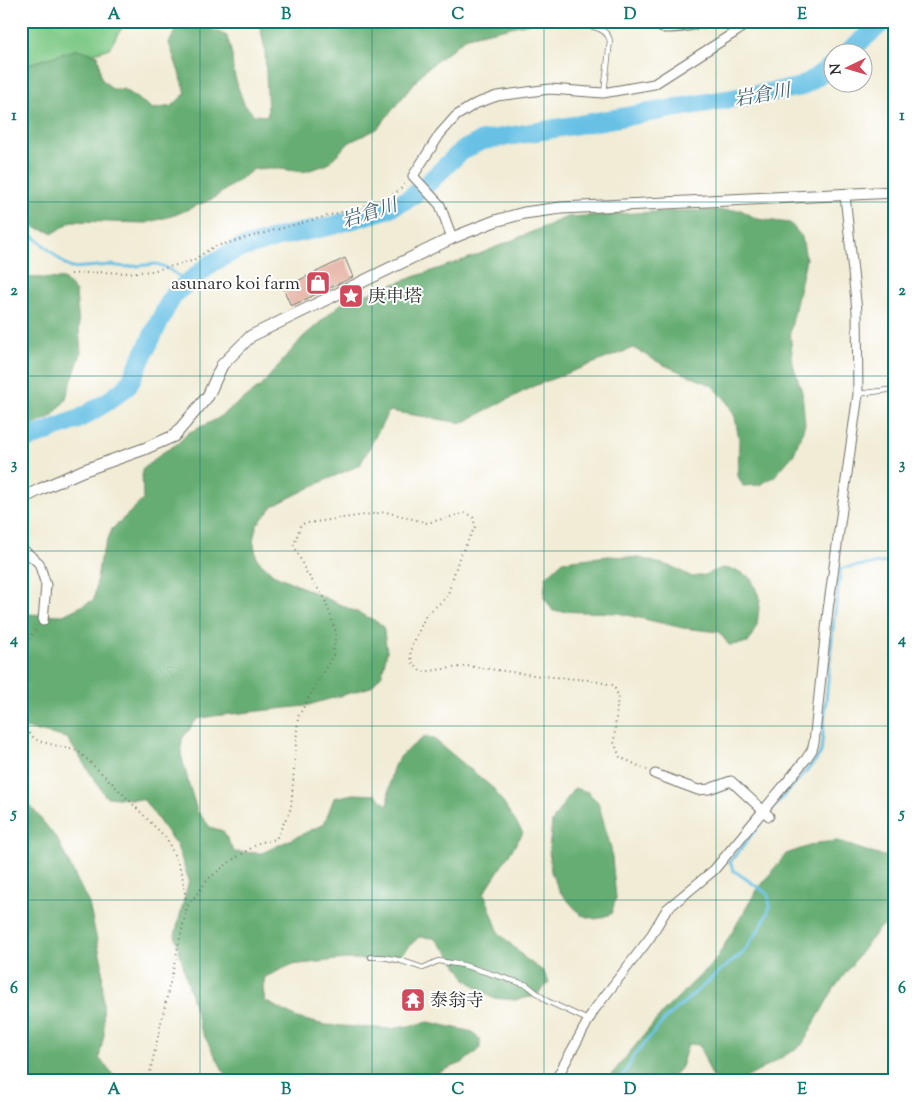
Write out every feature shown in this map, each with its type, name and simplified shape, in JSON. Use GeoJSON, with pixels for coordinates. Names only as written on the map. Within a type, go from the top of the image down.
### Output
{"type":"FeatureCollection","features":[{"type":"Feature","properties":{"kind":"street"},"geometry":{"type":"LineString","coordinates":[[655,21],[663,28],[716,21]]}},
{"type":"Feature","properties":{"kind":"street"},"geometry":{"type":"LineString","coordinates":[[452,238],[440,204],[416,179],[440,134],[456,116],[475,104],[497,96],[550,90],[604,93],[654,84],[750,21]]}},
{"type":"Feature","properties":{"kind":"street"},"geometry":{"type":"LineString","coordinates":[[21,499],[82,471],[174,436],[208,396],[222,365],[251,336],[452,238],[495,221],[524,213],[561,208],[895,192]]}},
{"type":"Feature","properties":{"kind":"street"},"geometry":{"type":"LineString","coordinates":[[555,1081],[594,1010],[650,939],[667,909],[714,870],[766,813],[812,750],[828,610],[858,394],[857,311],[845,195]]}},
{"type":"Feature","properties":{"kind":"street"},"geometry":{"type":"LineString","coordinates":[[21,548],[39,563],[44,578],[46,585],[43,621]]}},
{"type":"Feature","properties":{"kind":"street"},"geometry":{"type":"LineString","coordinates":[[655,774],[698,790],[709,789],[730,781],[766,813]]}},
{"type":"Feature","properties":{"kind":"lane"},"geometry":{"type":"LineString","coordinates":[[555,24],[595,27],[606,33],[609,37],[604,93]]}},
{"type":"Feature","properties":{"kind":"lane"},"geometry":{"type":"LineString","coordinates":[[858,394],[895,389]]}},
{"type":"Feature","properties":{"kind":"lane"},"geometry":{"type":"LineString","coordinates":[[371,957],[393,958],[423,968],[438,960],[463,965],[527,985],[546,1000],[588,1020]]}},
{"type":"Feature","properties":{"kind":"path"},"geometry":{"type":"LineString","coordinates":[[71,274],[103,272],[125,274],[152,271],[192,261],[213,247],[378,202],[392,196],[416,179]]}},
{"type":"Feature","properties":{"kind":"path"},"geometry":{"type":"LineString","coordinates":[[187,907],[208,879],[231,861],[259,843],[276,839],[290,808],[298,717],[333,655],[336,632],[324,597],[306,572],[294,545],[301,524],[386,512],[427,523],[465,512],[473,516],[475,527],[459,558],[447,597],[426,615],[410,652],[412,662],[421,672],[467,666],[613,684],[618,695],[614,742],[620,757],[655,774]]}},
{"type":"Feature","properties":{"kind":"path"},"geometry":{"type":"LineString","coordinates":[[21,645],[26,642],[43,621]]}},
{"type":"Feature","properties":{"kind":"path"},"geometry":{"type":"LineString","coordinates":[[21,727],[38,741],[78,751],[167,839],[182,873],[187,907],[148,1081]]}},
{"type":"Feature","properties":{"kind":"green space"},"geometry":{"type":"Polygon","coordinates":[[[21,21],[127,21],[110,48],[21,77],[21,21]]]}},
{"type":"Feature","properties":{"kind":"green space"},"geometry":{"type":"Polygon","coordinates":[[[259,21],[538,21],[467,37],[424,71],[377,129],[350,142],[326,165],[303,172],[280,169],[254,169],[214,198],[175,215],[146,223],[72,221],[54,233],[36,228],[21,218],[21,66],[78,49],[98,55],[101,78],[112,89],[123,89],[153,109],[172,106],[186,93],[169,43],[179,24],[198,26],[227,36],[232,55],[233,70],[244,104],[254,115],[268,116],[265,50],[259,21]]]}},
{"type":"Feature","properties":{"kind":"green space"},"geometry":{"type":"Polygon","coordinates":[[[741,210],[757,219],[790,223],[802,237],[806,259],[790,332],[793,364],[802,392],[805,424],[794,454],[774,477],[759,485],[743,486],[738,476],[739,440],[735,417],[726,400],[711,385],[662,364],[633,348],[534,386],[462,423],[389,411],[360,465],[273,506],[257,525],[253,540],[257,559],[273,574],[372,619],[383,626],[387,651],[382,674],[371,687],[305,706],[197,719],[182,739],[181,754],[197,811],[210,827],[223,831],[234,852],[262,853],[324,824],[334,798],[353,794],[376,795],[388,806],[391,775],[396,762],[426,736],[434,739],[494,789],[523,833],[484,893],[499,933],[527,960],[543,971],[549,982],[536,996],[515,1000],[492,998],[467,980],[448,952],[434,938],[419,937],[399,956],[386,960],[346,959],[291,965],[265,977],[263,989],[265,1001],[297,1018],[325,1025],[392,1029],[429,1022],[473,1032],[480,1039],[480,1049],[462,1063],[417,1081],[229,1081],[200,1028],[175,935],[189,880],[177,846],[144,800],[106,797],[67,738],[21,727],[21,614],[63,615],[94,600],[100,559],[112,529],[143,500],[142,470],[162,453],[177,444],[188,433],[217,419],[261,386],[303,337],[342,303],[475,256],[567,217],[671,211],[741,210]]]}},
{"type":"Feature","properties":{"kind":"green space"},"geometry":{"type":"Polygon","coordinates":[[[21,277],[64,279],[76,292],[81,353],[65,401],[52,416],[21,431],[21,277]]]}},
{"type":"Feature","properties":{"kind":"green space"},"geometry":{"type":"Polygon","coordinates":[[[609,556],[639,558],[673,567],[692,577],[705,575],[722,568],[736,570],[751,578],[760,599],[757,625],[748,643],[729,645],[719,632],[683,628],[618,613],[553,611],[544,597],[546,577],[563,561],[609,556]]]}},
{"type":"Feature","properties":{"kind":"green space"},"geometry":{"type":"Polygon","coordinates":[[[574,788],[588,792],[598,802],[611,848],[616,898],[611,914],[596,919],[581,915],[560,892],[551,872],[549,850],[552,822],[574,788]]]}},
{"type":"Feature","properties":{"kind":"green space"},"geometry":{"type":"Polygon","coordinates":[[[21,794],[57,839],[89,904],[102,963],[104,1035],[99,1058],[118,1081],[21,1081],[21,794]]]}},
{"type":"Feature","properties":{"kind":"green space"},"geometry":{"type":"Polygon","coordinates":[[[837,841],[875,854],[895,858],[895,922],[879,928],[833,990],[802,1045],[740,1081],[718,1081],[712,1076],[699,1045],[688,1044],[681,1067],[669,1081],[606,1081],[664,1011],[715,961],[755,893],[786,854],[818,843],[837,841]]]}},
{"type":"Feature","properties":{"kind":"building","name":"asunaro koi farm"},"geometry":{"type":"Polygon","coordinates":[[[345,258],[353,277],[291,306],[283,288],[345,258]]]}},
{"type":"Feature","properties":{"kind":"waterway","name":"岩倉川"},"geometry":{"type":"LineString","coordinates":[[860,42],[884,21]]}},
{"type":"Feature","properties":{"kind":"waterway","name":"岩倉川"},"geometry":{"type":"LineString","coordinates":[[21,441],[79,419],[107,402],[128,386],[175,293],[212,263],[238,249],[283,236],[331,226],[385,210],[408,199],[424,187],[456,156],[481,141],[800,87],[824,71]]}},
{"type":"Feature","properties":{"kind":"waterway"},"geometry":{"type":"LineString","coordinates":[[21,227],[71,268],[111,265],[125,267],[157,264],[169,269],[187,282]]}},
{"type":"Feature","properties":{"kind":"waterway"},"geometry":{"type":"LineString","coordinates":[[618,1081],[625,1073],[634,1056],[665,1019],[743,953],[762,925],[770,907],[768,894],[733,870],[730,862],[821,752],[834,618],[841,568],[889,562],[895,559]]}},
{"type":"Feature","properties":{"kind":"place","name":"asunaro koi farm"},"geometry":{"type":"Point","coordinates":[318,283]}},
{"type":"Feature","properties":{"kind":"place","name":"庚申塔"},"geometry":{"type":"Point","coordinates":[351,296]}},
{"type":"Feature","properties":{"kind":"place","name":"泰翁寺"},"geometry":{"type":"Point","coordinates":[413,1000]}}]}
